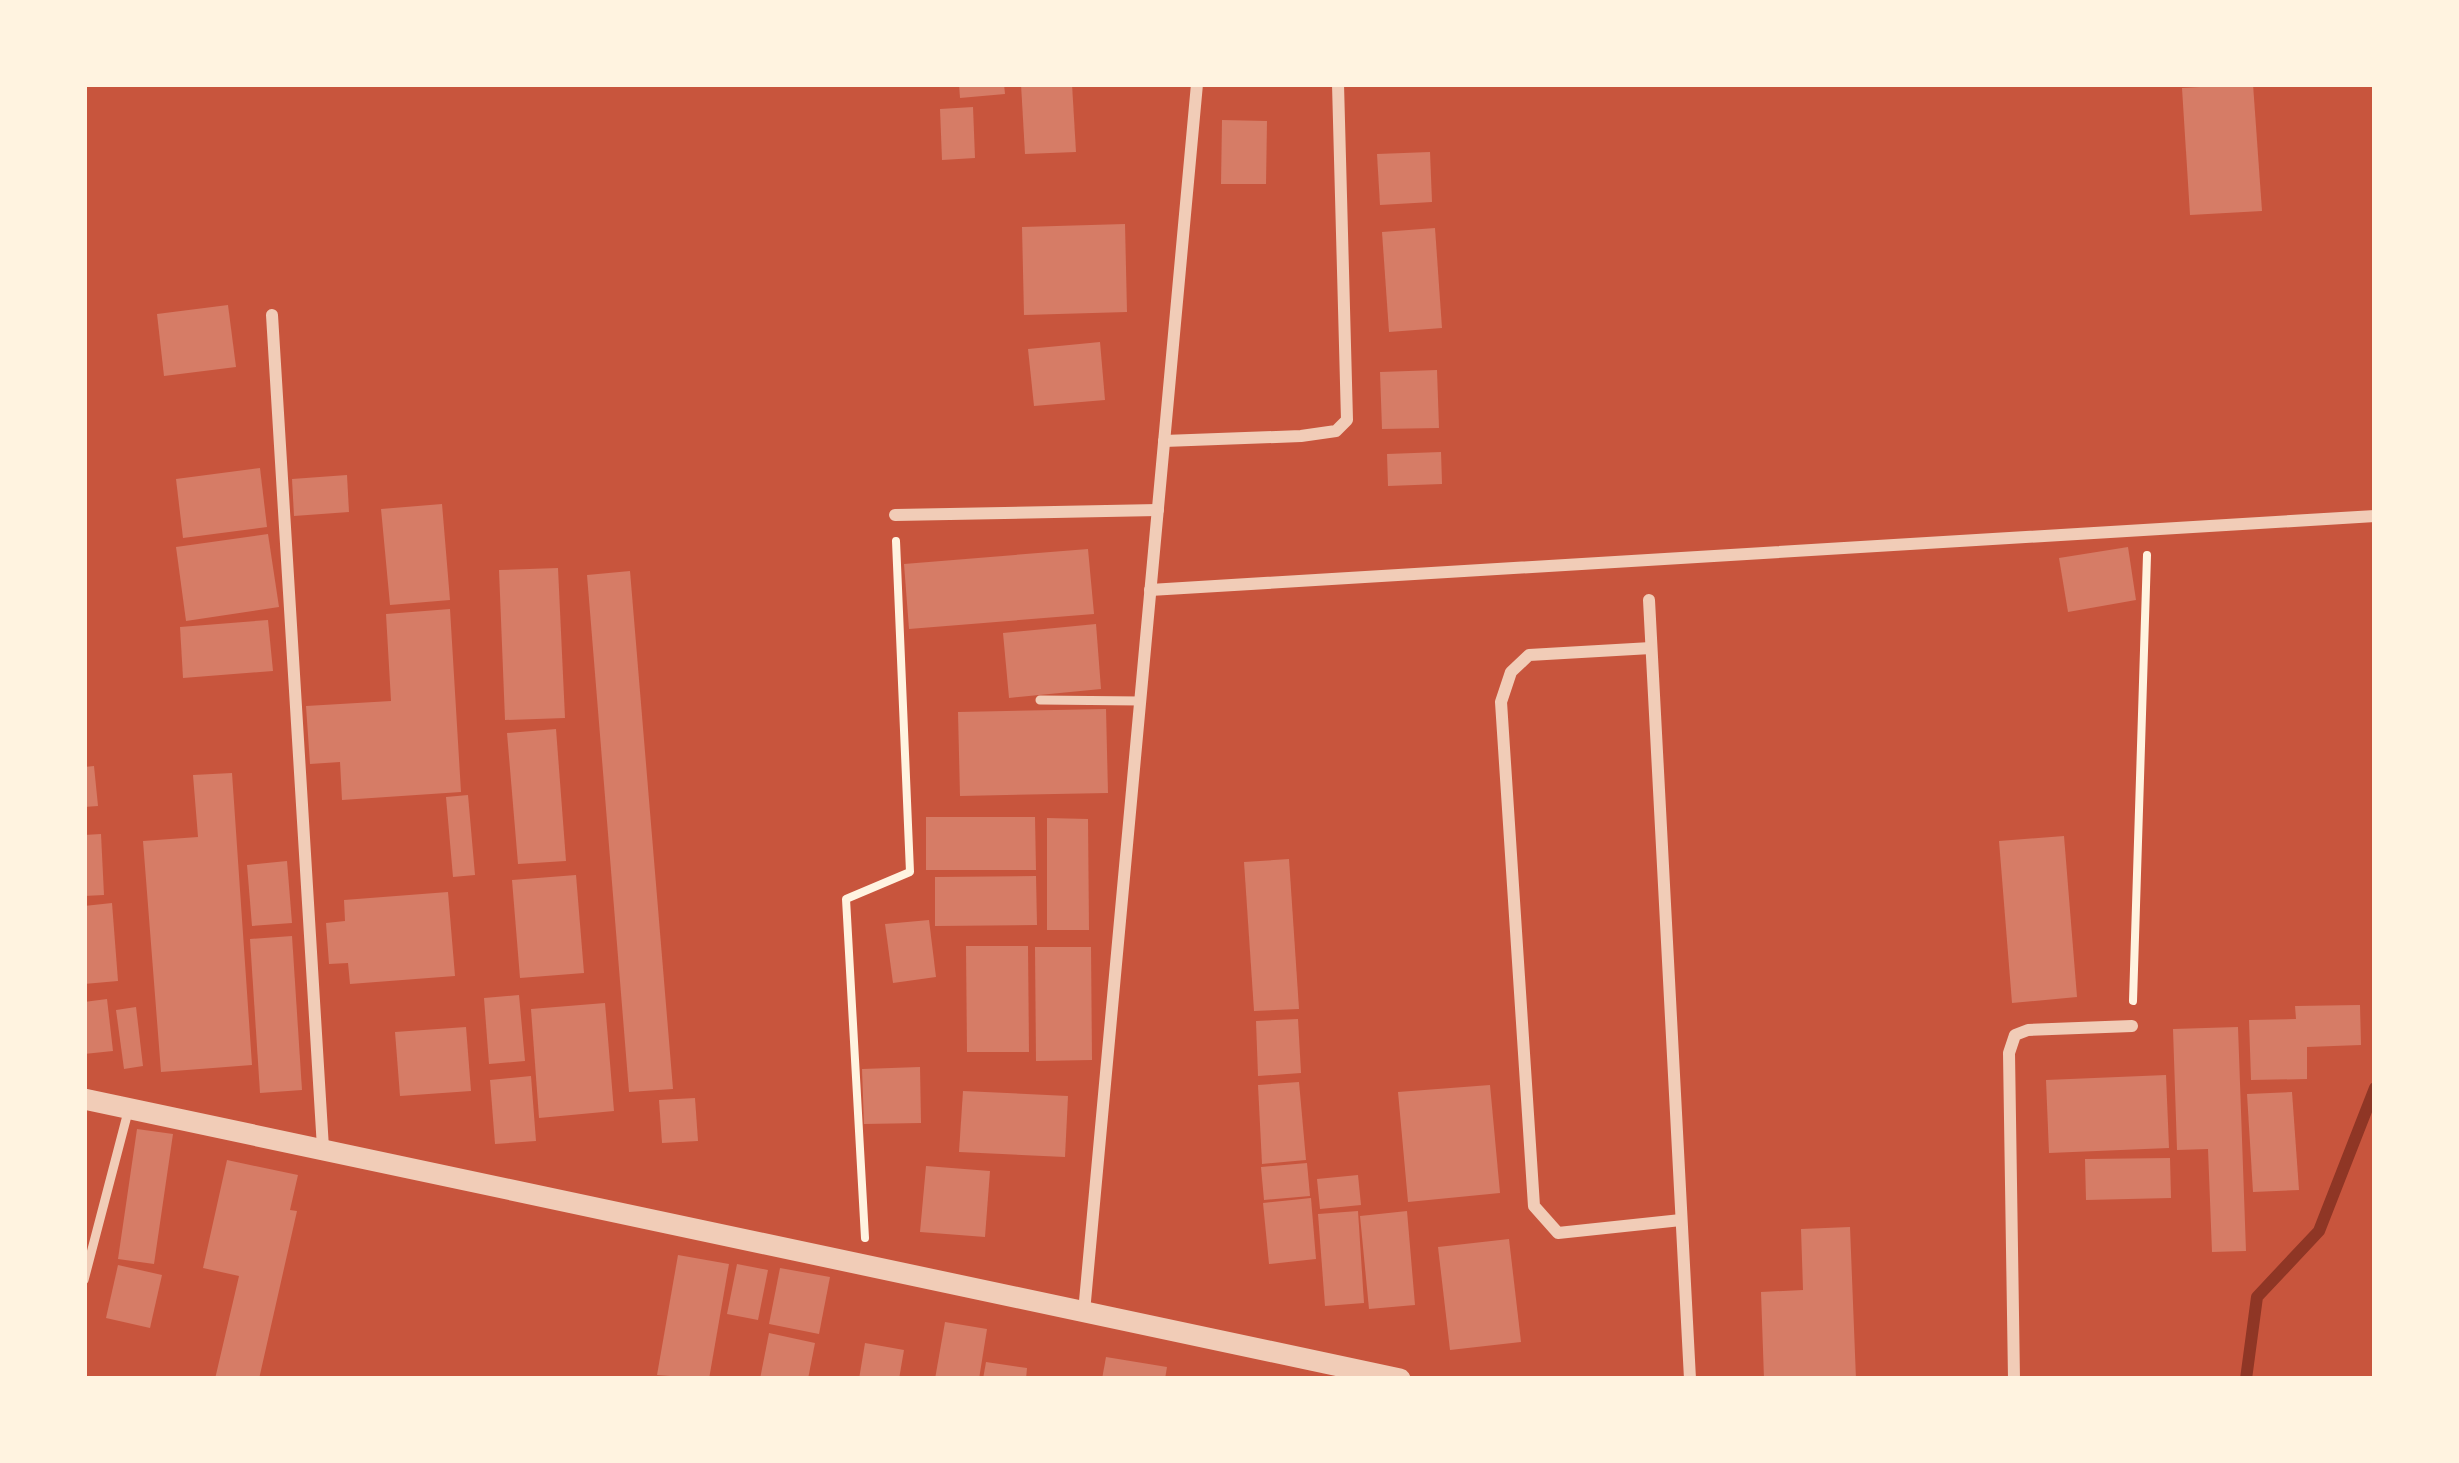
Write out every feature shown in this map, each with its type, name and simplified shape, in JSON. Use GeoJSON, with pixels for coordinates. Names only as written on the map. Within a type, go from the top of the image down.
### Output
{"type":"FeatureCollection","features":[{"type":"Feature","properties":{"kind":"street"},"geometry":{"type":"LineString","coordinates":[[1084,1312],[1197,84]]}},
{"type":"Feature","properties":{"kind":"street"},"geometry":{"type":"LineString","coordinates":[[1164,441],[1301,436],[1336,431],[1347,420],[1338,84]]}},
{"type":"Feature","properties":{"kind":"street"},"geometry":{"type":"LineString","coordinates":[[272,315],[323,1148]]}},
{"type":"Feature","properties":{"kind":"street"},"geometry":{"type":"LineString","coordinates":[[895,515],[1158,510]]}},
{"type":"Feature","properties":{"kind":"street"},"geometry":{"type":"LineString","coordinates":[[1150,590],[2375,516]]}},
{"type":"Feature","properties":{"kind":"street"},"geometry":{"type":"LineString","coordinates":[[1649,600],[1690,1379]]}},
{"type":"Feature","properties":{"kind":"street"},"geometry":{"type":"LineString","coordinates":[[1651,648],[1529,656],[1511,672],[1502,702],[1534,1206],[1558,1233],[1681,1220]]}},
{"type":"Feature","properties":{"kind":"street"},"geometry":{"type":"LineString","coordinates":[[2014,1379],[2009,1053],[2015,1035],[2028,1030],[2132,1026]]}},
{"type":"Feature","properties":{"kind":"street"},"geometry":{"type":"LineString","coordinates":[[84,1099],[1084,1312],[1347,1374],[1400,1379]]}},
{"type":"Feature","properties":{"kind":"lane"},"geometry":{"type":"LineString","coordinates":[[1040,700],[1140,701]]}},
{"type":"Feature","properties":{"kind":"lane"},"geometry":{"type":"LineString","coordinates":[[84,1280],[129,1108]]}},
{"type":"Feature","properties":{"kind":"path"},"geometry":{"type":"LineString","coordinates":[[867,1265],[846,899],[910,872],[895,515]]}},
{"type":"Feature","properties":{"kind":"path"},"geometry":{"type":"LineString","coordinates":[[2132,1026],[2148,529]]}},
{"type":"Feature","properties":{"kind":"building"},"geometry":{"type":"Polygon","coordinates":[[[959,84],[1004,84],[1005,94],[960,98],[959,84]]]}},
{"type":"Feature","properties":{"kind":"building"},"geometry":{"type":"Polygon","coordinates":[[[1021,84],[1072,84],[1076,152],[1025,154],[1021,84]]]}},
{"type":"Feature","properties":{"kind":"building"},"geometry":{"type":"Polygon","coordinates":[[[2253,84],[2262,211],[2190,215],[2182,88],[2253,84]]]}},
{"type":"Feature","properties":{"kind":"building"},"geometry":{"type":"Polygon","coordinates":[[[973,107],[975,158],[942,160],[940,109],[973,107]]]}},
{"type":"Feature","properties":{"kind":"building"},"geometry":{"type":"Polygon","coordinates":[[[1222,120],[1267,121],[1266,184],[1221,184],[1222,120]]]}},
{"type":"Feature","properties":{"kind":"building"},"geometry":{"type":"Polygon","coordinates":[[[1430,152],[1432,202],[1380,205],[1377,154],[1430,152]]]}},
{"type":"Feature","properties":{"kind":"building"},"geometry":{"type":"Polygon","coordinates":[[[1125,224],[1127,312],[1024,315],[1022,227],[1125,224]]]}},
{"type":"Feature","properties":{"kind":"building"},"geometry":{"type":"Polygon","coordinates":[[[1435,228],[1442,328],[1389,332],[1382,232],[1435,228]]]}},
{"type":"Feature","properties":{"kind":"building"},"geometry":{"type":"Polygon","coordinates":[[[228,305],[236,367],[164,376],[157,314],[228,305]]]}},
{"type":"Feature","properties":{"kind":"building"},"geometry":{"type":"Polygon","coordinates":[[[1100,342],[1105,400],[1034,406],[1028,349],[1100,342]]]}},
{"type":"Feature","properties":{"kind":"building"},"geometry":{"type":"Polygon","coordinates":[[[1437,370],[1439,428],[1382,429],[1380,372],[1437,370]]]}},
{"type":"Feature","properties":{"kind":"building"},"geometry":{"type":"Polygon","coordinates":[[[1441,452],[1442,484],[1388,486],[1387,454],[1441,452]]]}},
{"type":"Feature","properties":{"kind":"building"},"geometry":{"type":"Polygon","coordinates":[[[260,468],[267,527],[183,538],[176,479],[260,468]]]}},
{"type":"Feature","properties":{"kind":"building"},"geometry":{"type":"Polygon","coordinates":[[[347,475],[349,512],[294,516],[292,479],[347,475]]]}},
{"type":"Feature","properties":{"kind":"building"},"geometry":{"type":"Polygon","coordinates":[[[442,504],[450,600],[390,605],[381,509],[442,504]]]}},
{"type":"Feature","properties":{"kind":"building"},"geometry":{"type":"Polygon","coordinates":[[[268,534],[279,607],[186,621],[176,547],[268,534]]]}},
{"type":"Feature","properties":{"kind":"building"},"geometry":{"type":"Polygon","coordinates":[[[2128,547],[2136,600],[2068,612],[2059,558],[2128,547]]]}},
{"type":"Feature","properties":{"kind":"building"},"geometry":{"type":"Polygon","coordinates":[[[1088,549],[1094,614],[909,629],[904,564],[1088,549]]]}},
{"type":"Feature","properties":{"kind":"building"},"geometry":{"type":"Polygon","coordinates":[[[558,568],[565,718],[505,720],[499,570],[558,568]]]}},
{"type":"Feature","properties":{"kind":"building"},"geometry":{"type":"Polygon","coordinates":[[[630,571],[673,1089],[629,1092],[587,575],[630,571]]]}},
{"type":"Feature","properties":{"kind":"building"},"geometry":{"type":"Polygon","coordinates":[[[450,609],[461,792],[342,800],[340,762],[310,764],[306,706],[391,701],[386,614],[450,609]]]}},
{"type":"Feature","properties":{"kind":"building"},"geometry":{"type":"Polygon","coordinates":[[[268,620],[273,671],[183,678],[180,627],[268,620]]]}},
{"type":"Feature","properties":{"kind":"building"},"geometry":{"type":"Polygon","coordinates":[[[1096,624],[1101,689],[1009,698],[1003,633],[1096,624]]]}},
{"type":"Feature","properties":{"kind":"building"},"geometry":{"type":"Polygon","coordinates":[[[1106,709],[1108,793],[960,796],[958,712],[1106,709]]]}},
{"type":"Feature","properties":{"kind":"building"},"geometry":{"type":"Polygon","coordinates":[[[556,729],[566,861],[518,864],[507,733],[556,729]]]}},
{"type":"Feature","properties":{"kind":"building"},"geometry":{"type":"Polygon","coordinates":[[[94,766],[98,806],[84,807],[84,767],[94,766]]]}},
{"type":"Feature","properties":{"kind":"building"},"geometry":{"type":"Polygon","coordinates":[[[232,773],[252,1065],[161,1072],[143,841],[198,837],[193,775],[232,773]]]}},
{"type":"Feature","properties":{"kind":"building"},"geometry":{"type":"Polygon","coordinates":[[[468,795],[475,875],[453,877],[446,797],[468,795]]]}},
{"type":"Feature","properties":{"kind":"building"},"geometry":{"type":"Polygon","coordinates":[[[926,817],[1035,817],[1036,870],[926,870],[926,817]]]}},
{"type":"Feature","properties":{"kind":"building"},"geometry":{"type":"Polygon","coordinates":[[[1047,818],[1088,819],[1089,930],[1047,930],[1047,818]]]}},
{"type":"Feature","properties":{"kind":"building"},"geometry":{"type":"Polygon","coordinates":[[[101,834],[104,895],[84,896],[84,835],[101,834]]]}},
{"type":"Feature","properties":{"kind":"building"},"geometry":{"type":"Polygon","coordinates":[[[2064,836],[2077,997],[2012,1003],[1999,841],[2064,836]]]}},
{"type":"Feature","properties":{"kind":"building"},"geometry":{"type":"Polygon","coordinates":[[[1289,859],[1299,1009],[1254,1011],[1244,862],[1289,859]]]}},
{"type":"Feature","properties":{"kind":"building"},"geometry":{"type":"Polygon","coordinates":[[[287,861],[292,923],[252,926],[247,865],[287,861]]]}},
{"type":"Feature","properties":{"kind":"building"},"geometry":{"type":"Polygon","coordinates":[[[576,875],[584,973],[520,978],[512,880],[576,875]]]}},
{"type":"Feature","properties":{"kind":"building"},"geometry":{"type":"Polygon","coordinates":[[[1036,876],[1037,925],[935,926],[935,877],[1036,876]]]}},
{"type":"Feature","properties":{"kind":"building"},"geometry":{"type":"Polygon","coordinates":[[[448,892],[455,976],[350,984],[348,963],[329,964],[326,923],[345,921],[344,900],[448,892]]]}},
{"type":"Feature","properties":{"kind":"building"},"geometry":{"type":"Polygon","coordinates":[[[112,903],[118,981],[84,984],[84,906],[112,903]]]}},
{"type":"Feature","properties":{"kind":"building"},"geometry":{"type":"Polygon","coordinates":[[[929,920],[936,977],[893,983],[885,924],[929,920]]]}},
{"type":"Feature","properties":{"kind":"building"},"geometry":{"type":"Polygon","coordinates":[[[292,936],[302,1090],[260,1093],[250,939],[292,936]]]}},
{"type":"Feature","properties":{"kind":"building"},"geometry":{"type":"Polygon","coordinates":[[[966,946],[1028,946],[1029,1052],[967,1052],[966,946]]]}},
{"type":"Feature","properties":{"kind":"building"},"geometry":{"type":"Polygon","coordinates":[[[1035,947],[1091,947],[1092,1060],[1036,1061],[1035,947]]]}},
{"type":"Feature","properties":{"kind":"building"},"geometry":{"type":"Polygon","coordinates":[[[519,995],[525,1061],[489,1064],[484,998],[519,995]]]}},
{"type":"Feature","properties":{"kind":"building"},"geometry":{"type":"Polygon","coordinates":[[[107,999],[113,1051],[84,1054],[84,1002],[107,999]]]}},
{"type":"Feature","properties":{"kind":"building"},"geometry":{"type":"Polygon","coordinates":[[[605,1003],[614,1111],[539,1118],[531,1009],[605,1003]]]}},
{"type":"Feature","properties":{"kind":"building"},"geometry":{"type":"Polygon","coordinates":[[[2360,1005],[2361,1045],[2307,1047],[2307,1079],[2251,1080],[2249,1020],[2296,1019],[2295,1006],[2360,1005]]]}},
{"type":"Feature","properties":{"kind":"building"},"geometry":{"type":"Polygon","coordinates":[[[136,1007],[143,1066],[124,1069],[116,1010],[136,1007]]]}},
{"type":"Feature","properties":{"kind":"building"},"geometry":{"type":"Polygon","coordinates":[[[1298,1019],[1301,1073],[1258,1076],[1256,1021],[1298,1019]]]}},
{"type":"Feature","properties":{"kind":"building"},"geometry":{"type":"Polygon","coordinates":[[[466,1027],[471,1091],[400,1096],[395,1032],[466,1027]]]}},
{"type":"Feature","properties":{"kind":"building"},"geometry":{"type":"Polygon","coordinates":[[[2238,1027],[2246,1251],[2212,1252],[2208,1149],[2177,1150],[2173,1029],[2238,1027]]]}},
{"type":"Feature","properties":{"kind":"building"},"geometry":{"type":"Polygon","coordinates":[[[920,1067],[921,1123],[864,1124],[862,1069],[920,1067]]]}},
{"type":"Feature","properties":{"kind":"building"},"geometry":{"type":"Polygon","coordinates":[[[2166,1075],[2169,1148],[2049,1153],[2046,1080],[2166,1075]]]}},
{"type":"Feature","properties":{"kind":"building"},"geometry":{"type":"Polygon","coordinates":[[[531,1076],[536,1141],[495,1144],[490,1080],[531,1076]]]}},
{"type":"Feature","properties":{"kind":"building"},"geometry":{"type":"Polygon","coordinates":[[[1299,1082],[1306,1160],[1262,1164],[1258,1085],[1299,1082]]]}},
{"type":"Feature","properties":{"kind":"building"},"geometry":{"type":"Polygon","coordinates":[[[1490,1085],[1500,1193],[1408,1202],[1398,1092],[1490,1085]]]}},
{"type":"Feature","properties":{"kind":"building"},"geometry":{"type":"Polygon","coordinates":[[[963,1091],[1068,1096],[1065,1157],[959,1152],[963,1091]]]}},
{"type":"Feature","properties":{"kind":"building"},"geometry":{"type":"Polygon","coordinates":[[[2292,1092],[2299,1190],[2253,1192],[2247,1094],[2292,1092]]]}},
{"type":"Feature","properties":{"kind":"building"},"geometry":{"type":"Polygon","coordinates":[[[695,1098],[698,1141],[662,1143],[659,1100],[695,1098]]]}},
{"type":"Feature","properties":{"kind":"building"},"geometry":{"type":"Polygon","coordinates":[[[137,1129],[173,1134],[154,1264],[118,1259],[137,1129]]]}},
{"type":"Feature","properties":{"kind":"building"},"geometry":{"type":"Polygon","coordinates":[[[2170,1158],[2171,1198],[2086,1200],[2085,1159],[2170,1158]]]}},
{"type":"Feature","properties":{"kind":"building"},"geometry":{"type":"Polygon","coordinates":[[[227,1160],[298,1175],[290,1210],[297,1211],[259,1379],[215,1379],[239,1276],[203,1268],[227,1160]]]}},
{"type":"Feature","properties":{"kind":"building"},"geometry":{"type":"Polygon","coordinates":[[[1307,1163],[1310,1196],[1264,1200],[1261,1167],[1307,1163]]]}},
{"type":"Feature","properties":{"kind":"building"},"geometry":{"type":"Polygon","coordinates":[[[926,1166],[990,1171],[985,1237],[920,1232],[926,1166]]]}},
{"type":"Feature","properties":{"kind":"building"},"geometry":{"type":"Polygon","coordinates":[[[1358,1175],[1361,1205],[1320,1209],[1317,1179],[1358,1175]]]}},
{"type":"Feature","properties":{"kind":"building"},"geometry":{"type":"Polygon","coordinates":[[[1311,1198],[1316,1259],[1269,1264],[1263,1203],[1311,1198]]]}},
{"type":"Feature","properties":{"kind":"building"},"geometry":{"type":"Polygon","coordinates":[[[1358,1211],[1364,1303],[1325,1306],[1318,1214],[1358,1211]]]}},
{"type":"Feature","properties":{"kind":"building"},"geometry":{"type":"Polygon","coordinates":[[[1407,1211],[1415,1305],[1369,1309],[1360,1216],[1407,1211]]]}},
{"type":"Feature","properties":{"kind":"building"},"geometry":{"type":"Polygon","coordinates":[[[1850,1227],[1856,1379],[1764,1379],[1761,1292],[1803,1290],[1801,1229],[1850,1227]]]}},
{"type":"Feature","properties":{"kind":"building"},"geometry":{"type":"Polygon","coordinates":[[[1509,1239],[1521,1342],[1450,1350],[1438,1247],[1509,1239]]]}},
{"type":"Feature","properties":{"kind":"building"},"geometry":{"type":"Polygon","coordinates":[[[678,1255],[729,1264],[709,1379],[657,1375],[678,1255]]]}},
{"type":"Feature","properties":{"kind":"building"},"geometry":{"type":"Polygon","coordinates":[[[737,1264],[768,1270],[758,1320],[727,1314],[737,1264]]]}},
{"type":"Feature","properties":{"kind":"building"},"geometry":{"type":"Polygon","coordinates":[[[118,1265],[162,1275],[150,1328],[106,1318],[118,1265]]]}},
{"type":"Feature","properties":{"kind":"building"},"geometry":{"type":"Polygon","coordinates":[[[780,1268],[830,1277],[819,1334],[769,1324],[780,1268]]]}},
{"type":"Feature","properties":{"kind":"building"},"geometry":{"type":"Polygon","coordinates":[[[945,1322],[987,1329],[979,1379],[935,1379],[945,1322]]]}},
{"type":"Feature","properties":{"kind":"building"},"geometry":{"type":"Polygon","coordinates":[[[769,1333],[815,1343],[808,1379],[760,1379],[769,1333]]]}},
{"type":"Feature","properties":{"kind":"building"},"geometry":{"type":"Polygon","coordinates":[[[865,1343],[904,1350],[899,1379],[859,1379],[865,1343]]]}},
{"type":"Feature","properties":{"kind":"building"},"geometry":{"type":"Polygon","coordinates":[[[1106,1357],[1167,1367],[1165,1379],[1102,1379],[1106,1357]]]}},
{"type":"Feature","properties":{"kind":"building"},"geometry":{"type":"Polygon","coordinates":[[[986,1362],[1027,1368],[1026,1379],[983,1379],[986,1362]]]}},
{"type":"Feature","properties":{"kind":"waterway"},"geometry":{"type":"LineString","coordinates":[[2246,1379],[2257,1297],[2319,1231],[2375,1088]]}}]}
